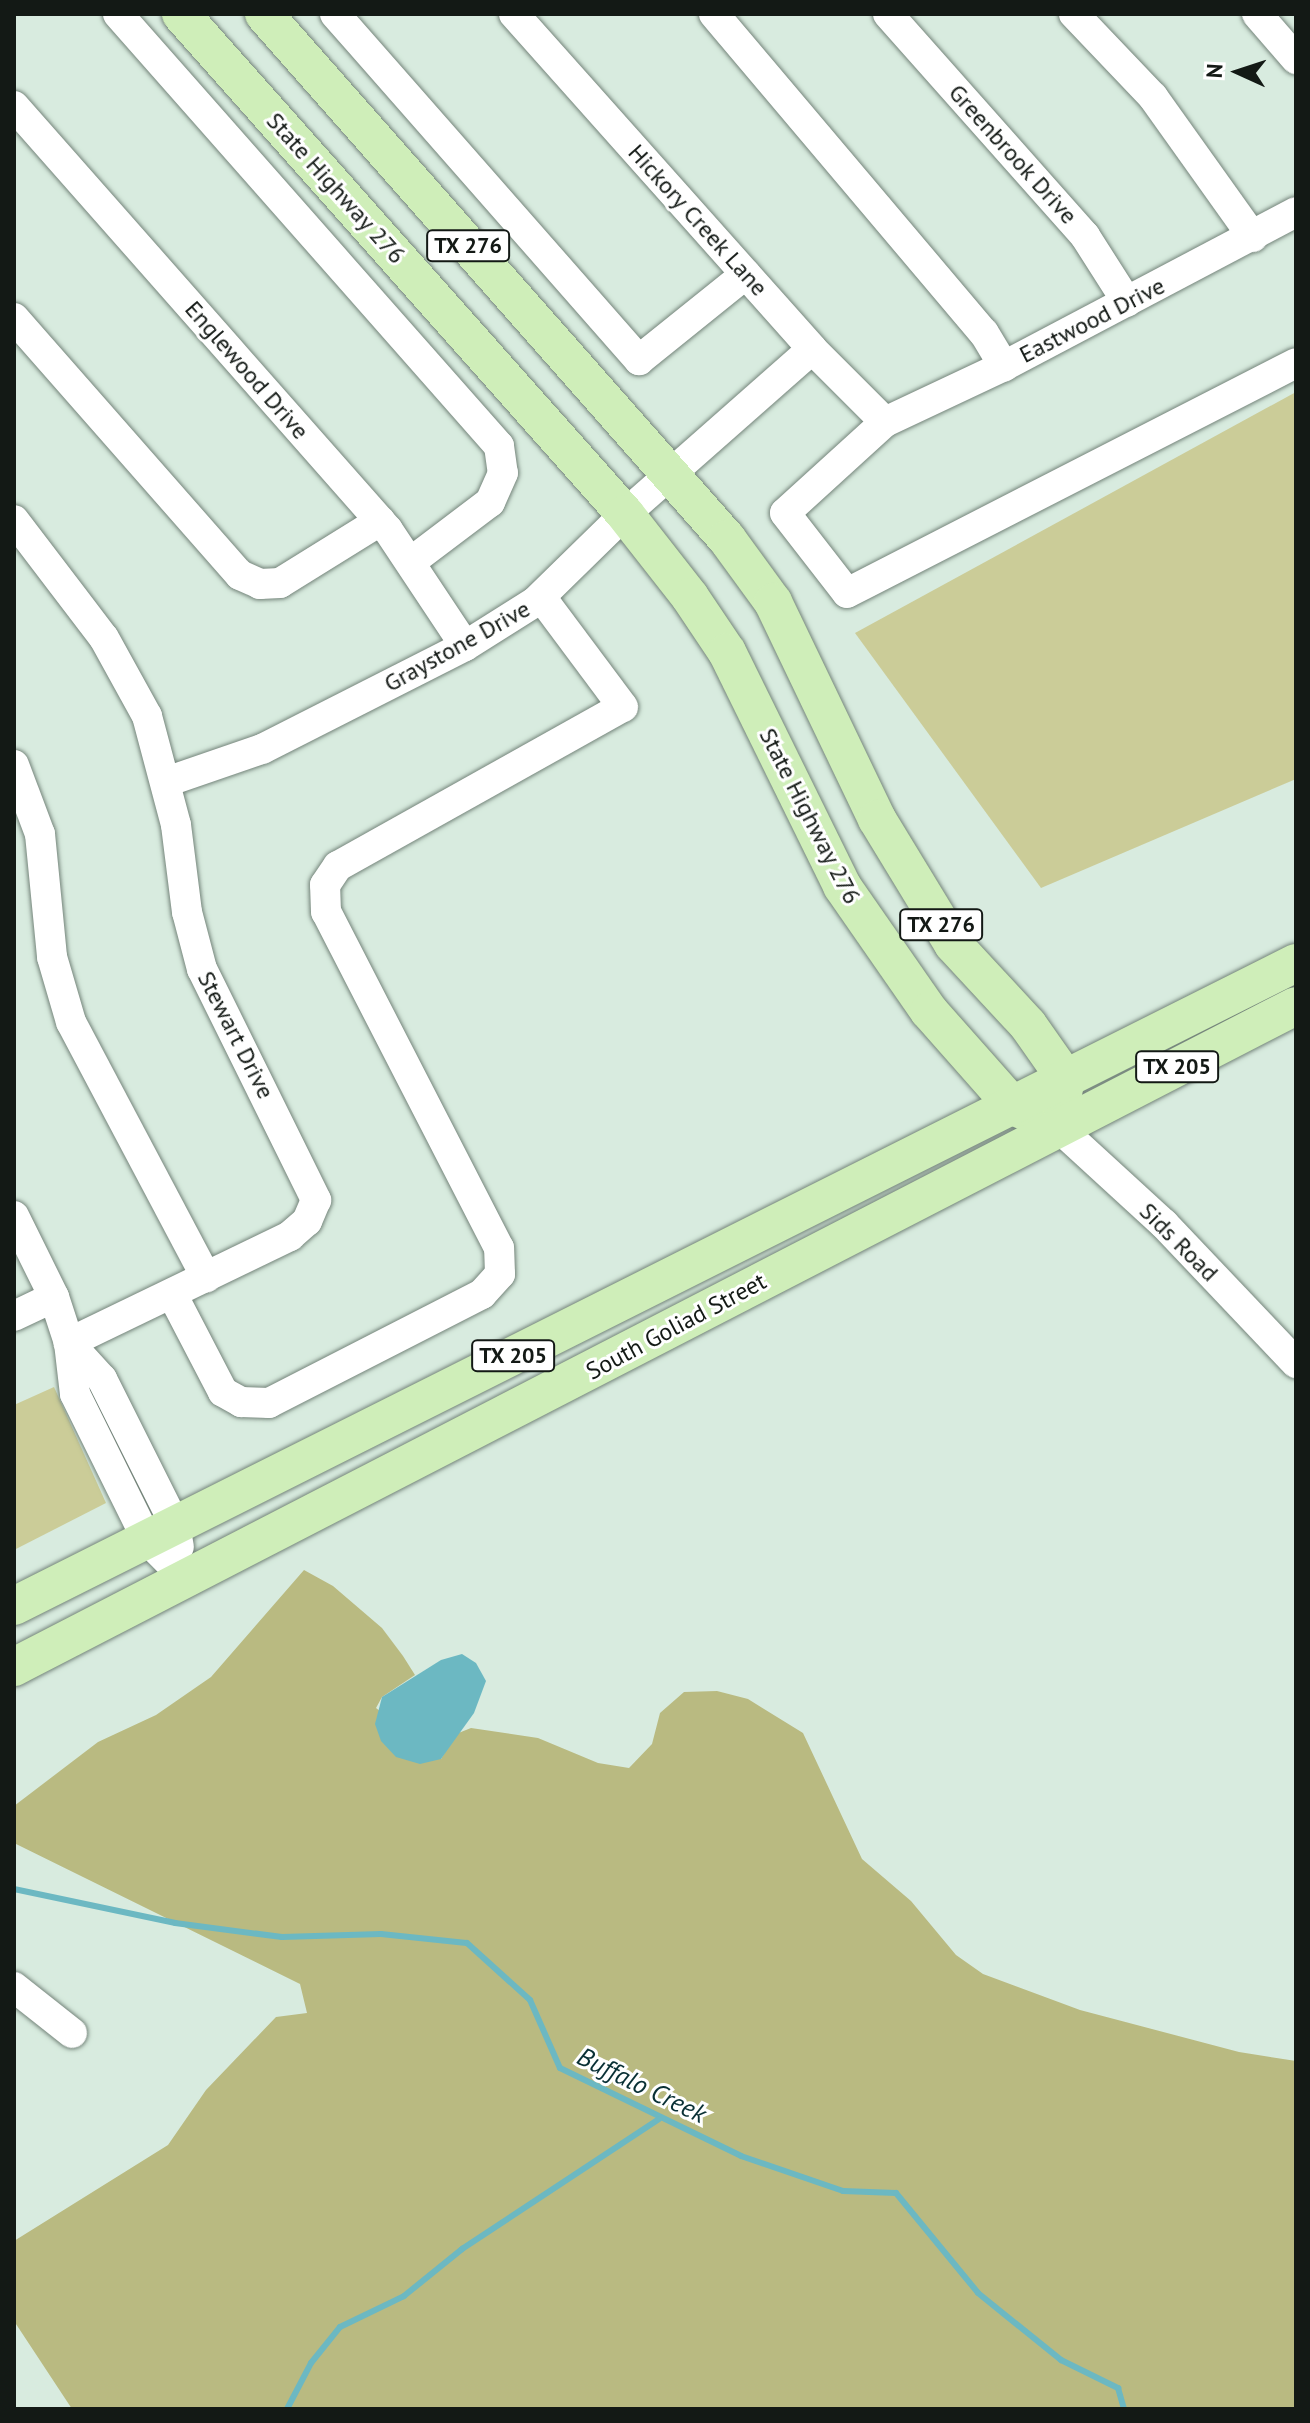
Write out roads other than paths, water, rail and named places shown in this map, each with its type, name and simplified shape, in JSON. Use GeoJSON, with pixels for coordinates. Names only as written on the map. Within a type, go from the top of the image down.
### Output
{"type":"FeatureCollection","features":[{"type":"Feature","properties":{"kind":"main road","name":"State Highway 276"},"geometry":{"type":"LineString","coordinates":[[181,14],[625,514],[727,652],[842,886],[929,1011],[1013,1106],[1057,1126]]}},
{"type":"Feature","properties":{"kind":"main road","name":"TX 276"},"geometry":{"type":"LineString","coordinates":[[264,14],[727,539],[773,602],[877,819],[953,944],[1028,1025],[1066,1079]]}},
{"type":"Feature","properties":{"kind":"main road","name":"South Goliad Street"},"geometry":{"type":"LineString","coordinates":[[14,1606],[1296,963]]}},
{"type":"Feature","properties":{"kind":"main road","name":"South Goliad Street"},"geometry":{"type":"LineString","coordinates":[[14,1667],[1057,1126],[1296,1006]]}},
{"type":"Feature","properties":{"kind":"main road"},"geometry":{"type":"LineString","coordinates":[[1057,1126],[1066,1079]]}},
{"type":"Feature","properties":{"kind":"street"},"geometry":{"type":"LineString","coordinates":[[118,14],[499,446],[503,473],[490,502],[412,561]]}},
{"type":"Feature","properties":{"kind":"street"},"geometry":{"type":"LineString","coordinates":[[335,14],[639,360],[746,274]]}},
{"type":"Feature","properties":{"kind":"street","name":"Hickory Creek Lane"},"geometry":{"type":"LineString","coordinates":[[514,14],[812,349],[885,422]]}},
{"type":"Feature","properties":{"kind":"street"},"geometry":{"type":"LineString","coordinates":[[714,14],[984,333],[1004,366]]}},
{"type":"Feature","properties":{"kind":"street","name":"Greenbrook Drive"},"geometry":{"type":"LineString","coordinates":[[888,14],[1085,236],[1127,302]]}},
{"type":"Feature","properties":{"kind":"street"},"geometry":{"type":"LineString","coordinates":[[1074,14],[1153,97],[1253,237]]}},
{"type":"Feature","properties":{"kind":"street"},"geometry":{"type":"LineString","coordinates":[[1257,14],[1296,59]]}},
{"type":"Feature","properties":{"kind":"street","name":"Englewood Drive"},"geometry":{"type":"LineString","coordinates":[[14,106],[380,521],[412,561],[465,646]]}},
{"type":"Feature","properties":{"kind":"street","name":"Eastwood Drive"},"geometry":{"type":"LineString","coordinates":[[1296,212],[1004,366],[885,422],[785,513],[847,593],[1296,363]]}},
{"type":"Feature","properties":{"kind":"street"},"geometry":{"type":"LineString","coordinates":[[14,318],[240,575],[260,584],[280,583],[380,521]]}},
{"type":"Feature","properties":{"kind":"street","name":"Graystone Drive"},"geometry":{"type":"LineString","coordinates":[[166,782],[262,749],[465,646],[541,597],[625,514],[672,477],[812,349]]}},
{"type":"Feature","properties":{"kind":"street","name":"Stewart Drive"},"geometry":{"type":"LineString","coordinates":[[14,520],[104,638],[147,716],[166,782],[187,912],[202,969],[316,1200],[307,1221],[290,1236],[69,1343]]}},
{"type":"Feature","properties":{"kind":"street"},"geometry":{"type":"LineString","coordinates":[[172,1294],[223,1392],[241,1402],[269,1403],[482,1294],[500,1274],[499,1248],[326,912],[325,885],[338,866],[623,707],[541,597]]}},
{"type":"Feature","properties":{"kind":"street"},"geometry":{"type":"LineString","coordinates":[[14,765],[40,834],[52,957],[71,1022],[206,1277]]}},
{"type":"Feature","properties":{"kind":"street","name":"Sids Road"},"geometry":{"type":"LineString","coordinates":[[1057,1126],[1164,1224],[1296,1363]]}},
{"type":"Feature","properties":{"kind":"street"},"geometry":{"type":"LineString","coordinates":[[14,1216],[54,1297],[69,1343],[102,1379],[161,1532],[186,1579]]}},
{"type":"Feature","properties":{"kind":"street"},"geometry":{"type":"LineString","coordinates":[[14,1316],[54,1297]]}},
{"type":"Feature","properties":{"kind":"street"},"geometry":{"type":"LineString","coordinates":[[14,1987],[72,2033]]}},
{"type":"Feature","properties":{"kind":"water"},"geometry":{"type":"Polygon","coordinates":[[[462,1654],[476,1663],[486,1681],[474,1713],[441,1759],[420,1764],[396,1757],[381,1741],[375,1724],[382,1697],[441,1660],[462,1654]]]}},
{"type":"Feature","properties":{"kind":"waterway","name":"Buffalo Creek"},"geometry":{"type":"LineString","coordinates":[[14,1889],[175,1923],[282,1937],[381,1934],[467,1943],[530,2000],[560,2068],[741,2156],[843,2191],[896,2193],[978,2293],[1061,2360],[1118,2388],[1124,2409]]}},
{"type":"Feature","properties":{"kind":"waterway"},"geometry":{"type":"LineString","coordinates":[[287,2409],[311,2363],[340,2327],[404,2296],[462,2249],[659,2119]]}}]}
